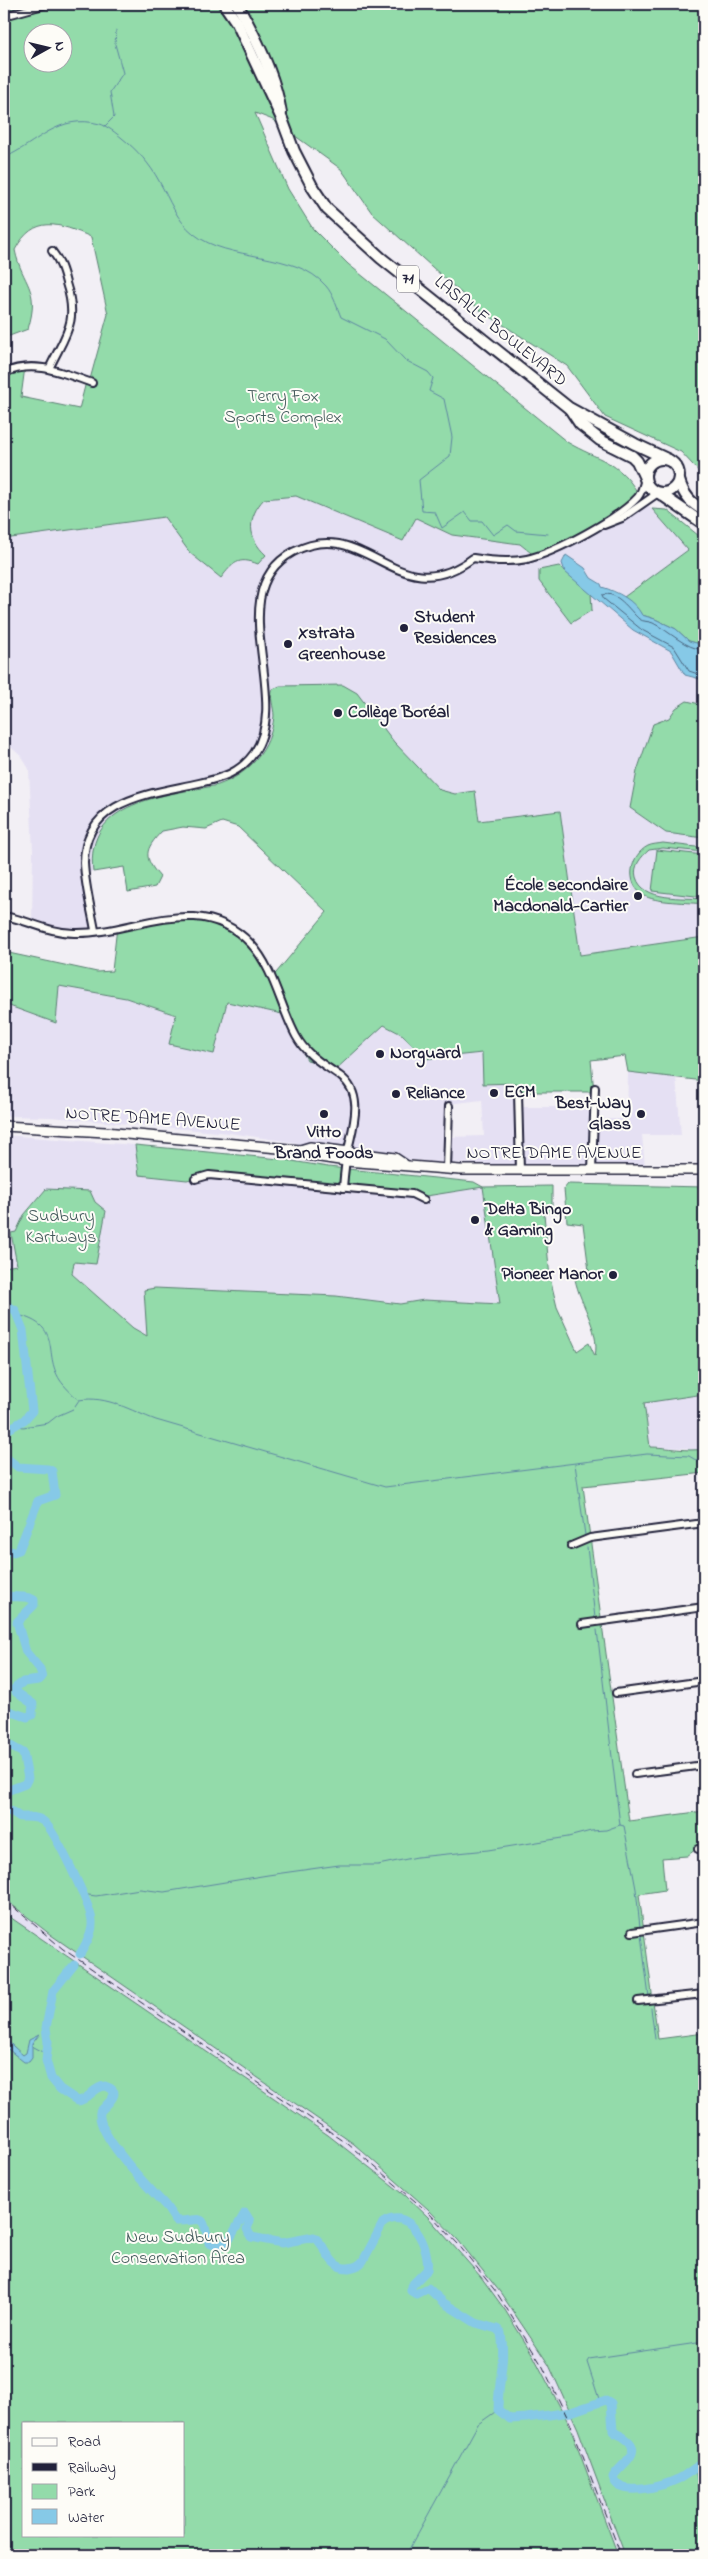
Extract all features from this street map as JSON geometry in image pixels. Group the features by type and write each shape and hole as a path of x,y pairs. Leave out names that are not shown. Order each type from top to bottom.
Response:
{"highway":[{"name":"LASALLE BOULEVARD","path":"224,4 236,23 282,119 294,151 327,209 381,258 570,408 635,444 669,460"},
{"name":"LASALLE BOULEVARD","path":"237,4 263,57 279,98 282,119"},
{"name":"LASALLE BOULEVARD","path":"570,408 580,424 593,434 632,456 637,461 645,479"},
{"path":"704,510 689,500 682,491 677,466 669,460 659,459 650,464 645,479 650,488 704,524"},
{"path":"659,493 670,492 679,480"}],"main road":[{"name":"NOTRE DAME AVENUE","path":"4,1126 95,1131 300,1150 310,1147 395,1158 404,1164"},
{"name":"NOTRE DAME AVENUE","path":"300,1150 307,1155 346,1161 392,1166 404,1164 447,1169 520,1171 704,1170"}],"street":[{"path":"4,16 47,4"},
{"path":"49,368 70,325 73,313 59,260 52,251"},
{"path":"4,373 22,367 49,368 92,383"},
{"path":"600,526 639,495 645,479"},
{"path":"95,930 85,877 85,853 94,828 104,815 128,800 227,776 248,761 259,746 268,712 260,647 260,601 271,574 286,557 310,546 344,545 367,553 397,570 415,575 431,576 456,570 473,558 501,562 537,556 600,526 622,518 659,493"},
{"path":"4,916 60,932 76,933 176,916 194,916 216,922 245,939 266,966 288,1019 306,1050 311,1056 342,1077 352,1089 355,1112 347,1151 343,1188"},
{"path":"592,1171 595,1088"},
{"path":"518,1092 520,1171"},
{"path":"447,1169 448,1106"},
{"path":"194,1179 209,1175 412,1194 424,1200"},
{"path":"571,1546 590,1538 704,1523"},
{"path":"582,1624 704,1607"},
{"path":"616,1693 704,1680"},
{"path":"635,1774 704,1764"},
{"path":"632,1932 704,1922"},
{"path":"638,2001 704,1994"}],"shaded area":[{"name":"Collège Boréal","path":"639,495 688,550 624,597 616,591 602,587 601,584 590,578 589,573 563,558 562,563 565,572 633,630 671,651 689,677 704,680 704,705 702,703 676,708 669,718 653,724 637,771 630,808 666,833 704,838 704,937 580,955 560,811 479,821 475,793 238,827 222,822 206,829 192,827 168,829 157,836 147,853 148,862 160,877 155,887 128,892 123,867 84,873 95,931 82,933 32,925 33,851 29,769 22,757 4,741 4,539 165,517 190,553 221,578 234,563 265,555 256,546 250,529 255,509 264,499 296,496 402,541 416,517 452,535 520,544 536,557"},
{"path":"59,986 126,998 176,1015 213,1054 227,1002 282,1014 307,1060 384,1025 403,1035 426,1058 483,1053 518,1083 518,1107 592,1107 593,1119 627,1119 628,1072 676,1077 681,1135 642,1135 645,1167 447,1163 300,1150 297,1143 229,1133 51,1117 4,1116 4,1004 56,1023","holes":["482,1100 484,1136 448,1137 448,1104"]},
{"path":"4,1135 135,1145 140,1175 187,1180 202,1176 420,1197 483,1187 500,1305 424,1300 400,1304 336,1296 155,1288 144,1290 148,1336 133,1328 72,1274 74,1262 96,1264 106,1211 95,1202 89,1191 46,1189 24,1214 16,1232 17,1265 4,1267"},
{"path":"704,1394 704,1449 693,1451 686,1448 650,1447 644,1402"},
{"path":"4,1894 11,1904 51,1935 354,2144 428,2209 458,2240 500,2292 549,2365 578,2429 625,2555 618,2555 568,2422 517,2328 481,2277 428,2217 406,2196 328,2135 4,1913"}],"green space":[{"name":"Terry Fox Sports Complex","path":"4,4 704,4 704,477 681,452 605,417 567,366 480,310 372,213 341,169 273,120 255,113 288,189 313,229 348,264 567,442 615,467 631,483 639,495 622,511 536,557 520,544 452,535 416,518 403,541 296,496 264,499 254,513 252,527 255,542 266,555 258,564 245,561 237,562 221,578 190,553 164,517 4,539 4,374 25,367 21,397 79,409 86,382 89,383 108,314 91,237 58,225 48,225 39,226 22,239 15,250 31,295 32,304 28,329 4,338"},
{"path":"652,509 667,510 704,540 704,645 689,641 676,629 642,615 624,597 688,550"},
{"path":"559,566 591,593 592,610 571,623 539,581 539,570"},
{"path":"343,685 357,693 394,742 440,790 455,794 475,791 479,821 560,811 580,955 704,937 704,1081 628,1072 625,1056 591,1060 594,1092 518,1092 517,1083 483,1084 482,1053 425,1059 403,1035 384,1025 333,1072 319,1063 307,1060 282,1014 227,1002 214,1054 169,1044 176,1015 126,998 59,986 56,1023 4,1004 4,952 97,972 112,971 117,927 194,917 227,927 250,944 271,979 327,912 238,827 222,822 206,829 183,827 162,831 152,843 148,854 148,859 160,877 155,887 128,892 124,867 93,872 94,848 101,829 115,815 133,805 153,798 218,785 249,767 263,750 272,728 274,716 273,689 280,686"},
{"path":"687,701 704,705 704,838 666,833 630,808 637,771 653,724 669,718 676,708"},
{"path":"663,843 704,848 704,852 663,848 649,850 637,865 635,873 640,885 647,891 665,897 704,899 704,904 655,900 648,898 637,890 632,877 632,869 637,856 648,846"},
{"path":"657,850 704,855 704,897 652,891"},
{"path":"135,1145 280,1159 328,1167 474,1182 483,1187 420,1197 209,1174 187,1180 139,1175"},
{"name":"Sudbury Kartways","path":"568,1184 704,1187 704,1394 644,1403 650,1447 704,1449 704,1473 583,1486 629,1821 704,1811 704,1848 696,1849 687,1856 662,1858 665,1890 639,1894 658,2039 704,2033 704,2555 625,2555 578,2429 549,2365 500,2292 458,2240 428,2209 354,2144 51,1935 11,1904 4,1894 4,1267 17,1265 11,1233 16,1232 24,1215 46,1189 90,1191 95,1202 106,1211 96,1264 74,1262 72,1274 133,1328 147,1336 144,1290 155,1288 336,1296 400,1304 424,1300 500,1304 483,1187 552,1186 552,1212 544,1214 550,1278 557,1307 577,1351 589,1343 595,1356 595,1336 579,1294 574,1273 589,1271 583,1224 567,1222 564,1189"},
{"name":"New Sudbury Conservation Area","path":"4,1913 328,2135 406,2196 428,2217 481,2277 505,2310 533,2355 568,2422 618,2555 4,2555"}],"water":[{"path":"566,555 585,568 591,578 601,584 602,587 620,594 630,601 642,615 676,629 689,641 704,645 704,680 685,675 671,651 633,630 565,572 562,563"},
{"path":"39,2035 32,2044 32,2058 29,2062 24,2062 4,2046 4,2038 23,2055 26,2053 29,2040"}],"waterway":[{"path":"105,126 114,117 110,92 123,73 115,44 116,30"},
{"path":"4,158 60,126 85,122 106,126 133,147 147,163 178,216 194,234 208,243 225,249 280,261 313,275 326,286 335,301 341,317 385,339 405,360 428,372 433,378 429,391 444,399 452,437 450,456 419,480 422,511 435,512 442,528 465,512 472,521 482,521 493,535 508,525 516,531 548,534"},
{"path":"4,1304 15,1310 23,1330 32,1411 24,1420 4,1432"},
{"path":"18,1315 32,1320 47,1333 55,1370 60,1380 79,1400"},
{"path":"16,1425 23,1427 48,1423 57,1416 73,1409 79,1400 99,1400 119,1405 156,1420 385,1487 647,1454 689,1456 704,1465"},
{"path":"4,1456 18,1467 48,1469 52,1471 55,1495 38,1501 19,1550 13,1552 4,1550"},
{"path":"575,1464 585,1535"},
{"path":"587,1547 595,1618"},
{"path":"4,1595 27,1597 34,1600 34,1605 17,1622 26,1652 40,1669 42,1677 39,1680 23,1682 15,1688 16,1692 33,1704 32,1715 27,1717 9,1711 4,1712"},
{"path":"597,1630 620,1825 624,1826 625,1831 636,1889 640,1927"},
{"path":"4,1739 7,1744 23,1753 28,1778 25,1784 4,1792"},
{"path":"4,1812 11,1811 20,1817 35,1818 43,1821 63,1852 85,1900 92,1921 90,1934 80,1954"},
{"path":"81,1894 96,1896 140,1889 164,1892 339,1865 378,1865 417,1857 488,1850 568,1837 591,1831 606,1830 620,1825"},
{"path":"641,1935 649,1997"},
{"path":"74,1965 53,1991 46,2028 48,2042 46,2060 51,2078 60,2089 78,2101 101,2087 105,2086 114,2091 114,2095 100,2112 101,2122 106,2134 125,2161 165,2205 176,2221 196,2219 202,2221 205,2225 209,2243 219,2247 229,2240 245,2213 250,2221 247,2229 251,2237 282,2243 314,2237 336,2265 349,2268 357,2266 363,2261 383,2223 393,2219 402,2220 410,2224 417,2232 426,2251 427,2270 411,2286 411,2291 416,2294 428,2288 444,2303 476,2323 497,2329 501,2333 503,2352 498,2410 510,2419 571,2412 606,2400 611,2403 613,2431 626,2439 633,2449 632,2454 613,2477 617,2484 623,2488 642,2489 663,2485 704,2463"},
{"path":"651,2008 655,2039"},
{"path":"32,2046 47,2054"},
{"path":"600,2402 587,2362 589,2359 704,2342"},
{"path":"406,2555 478,2424 498,2410"},
{"path":"695,2467 704,2525"}],"railway":[{"path":"4,1899 63,1949 348,2144 429,2213 458,2244 497,2293 543,2367 570,2423 621,2555"}],"place":[{"name":"Student Residences","path":"404,628"},
{"name":"Xstrata Greenhouse","path":"288,644"},
{"name":"Collège Boréal","path":"338,713"},
{"name":"École secondaire Macdonald-Cartier","path":"638,896"},
{"name":"Norguard","path":"380,1054"},
{"name":"ECM","path":"494,1093"},
{"name":"Reliance","path":"396,1094"},
{"name":"Vitto Brand Foods","path":"324,1114"},
{"name":"Best-Way Glass","path":"641,1114"},
{"name":"Delta Bingo & Gaming","path":"475,1220"},
{"name":"Pioneer Manor","path":"613,1275"}]}
